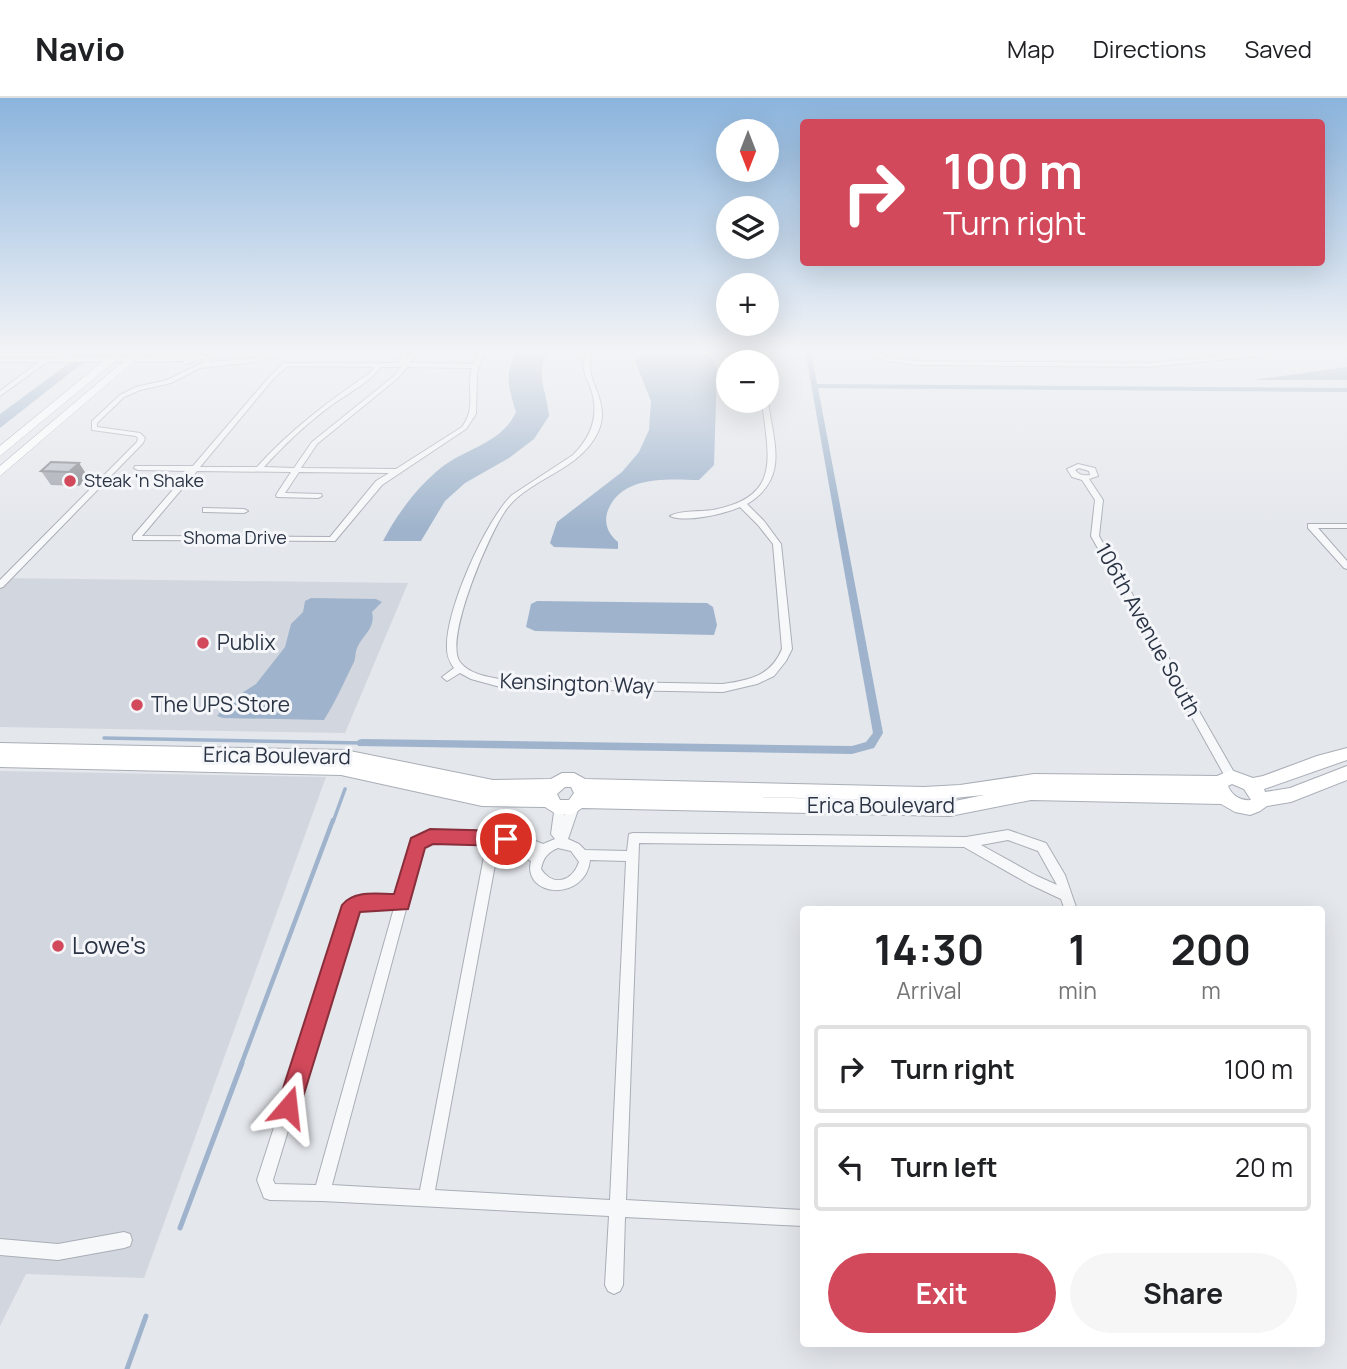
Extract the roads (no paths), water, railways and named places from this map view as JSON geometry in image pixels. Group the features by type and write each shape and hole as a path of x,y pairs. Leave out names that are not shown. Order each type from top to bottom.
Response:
{"main road":[{"path":"0,452 52,409"},
{"path":"0,472 70,409"}],"street":[{"path":"0,585 140,443 142,438 138,434 101,432 94,429 94,422 108,409"},
{"name":"Shoma Drive","path":"244,409 135,538 332,539 379,484 464,428 476,409"},
{"path":"259,469 280,443 321,409"},
{"path":"318,496 280,495 314,443 356,409"},
{"path":"447,677 459,669 451,655 451,640 467,586 497,518 516,496 574,458 595,430 599,409"},
{"path":"674,516 708,513 741,503 758,492 771,472 766,413"},
{"path":"138,468 396,471"},
{"name":"106th Avenue South","path":"1086,478 1099,500 1096,536 1225,786"},
{"path":"741,503 777,544 787,649 780,665 770,675 782,682"},
{"name":"Shoma Drive","path":"206,510 244,511"},
{"path":"1347,527 1311,526 1347,566"},
{"name":"Kensington Way","path":"459,669 479,679 504,684 723,688 751,683 770,675"},
{"name":"Erica Boulevard","path":"0,749 345,756 471,784 566,798"},
{"path":"1225,786 1266,783 1305,766 1347,754"},
{"name":"Erica Boulevard","path":"0,761 341,768 482,799 566,798 950,809 1031,793 1225,786"},
{"path":"1260,800 1292,795 1347,772"},
{"path":"1251,785 1260,800"},
{"path":"1225,786 1243,807 1256,807 1260,800"},
{"path":"566,798 557,834 562,841 573,845 583,855 632,856"},
{"path":"614,1285 633,838 966,842 1008,835 1042,847 1061,880 1070,906"},
{"path":"322,1193 418,843 430,836 516,838 540,854"},
{"path":"426,1198 500,838"},
{"path":"562,841 540,854 535,870 543,882 566,885 580,876 583,855"},
{"path":"966,842 1033,880 1066,895"},
{"path":"401,902 355,904 349,911 265,1180 270,1192 800,1218"},
{"path":"0,1247 58,1252 124,1240"}],"water":[{"path":"6,409 24,409 0,428 0,414"},
{"path":"515,409 548,409 549,416 534,439 509,458 465,483 445,501 421,541 383,541 409,501 433,475 452,460 493,438 510,422"},
{"path":"650,409 716,409 714,465 699,480 646,482 622,492 613,501 606,522 618,542 618,549 554,547 550,543 557,522 622,472 639,452 649,430"},
{"path":"311,598 376,599 382,602 372,612 371,626 356,650 354,662 324,720 217,716 228,702 256,684 285,647 291,624 303,612 305,601"},
{"path":"537,601 707,603 713,607 717,625 714,635 535,631 526,627 531,604"}],"waterway":[{"path":"362,743 852,750 870,745 878,733 819,409"},
{"path":"104,738 362,743"},
{"path":"333,822 345,789"},
{"path":"241,1065 333,820"},
{"path":"180,1228 242,1063"},
{"path":"127,1369 146,1316"}],"place":[{"name":"Steak 'n Shake","path":"70,481"},
{"name":"Publix","path":"203,643"},
{"name":"The UPS Store","path":"137,705"},
{"name":"Lowe's","path":"58,946"}]}
